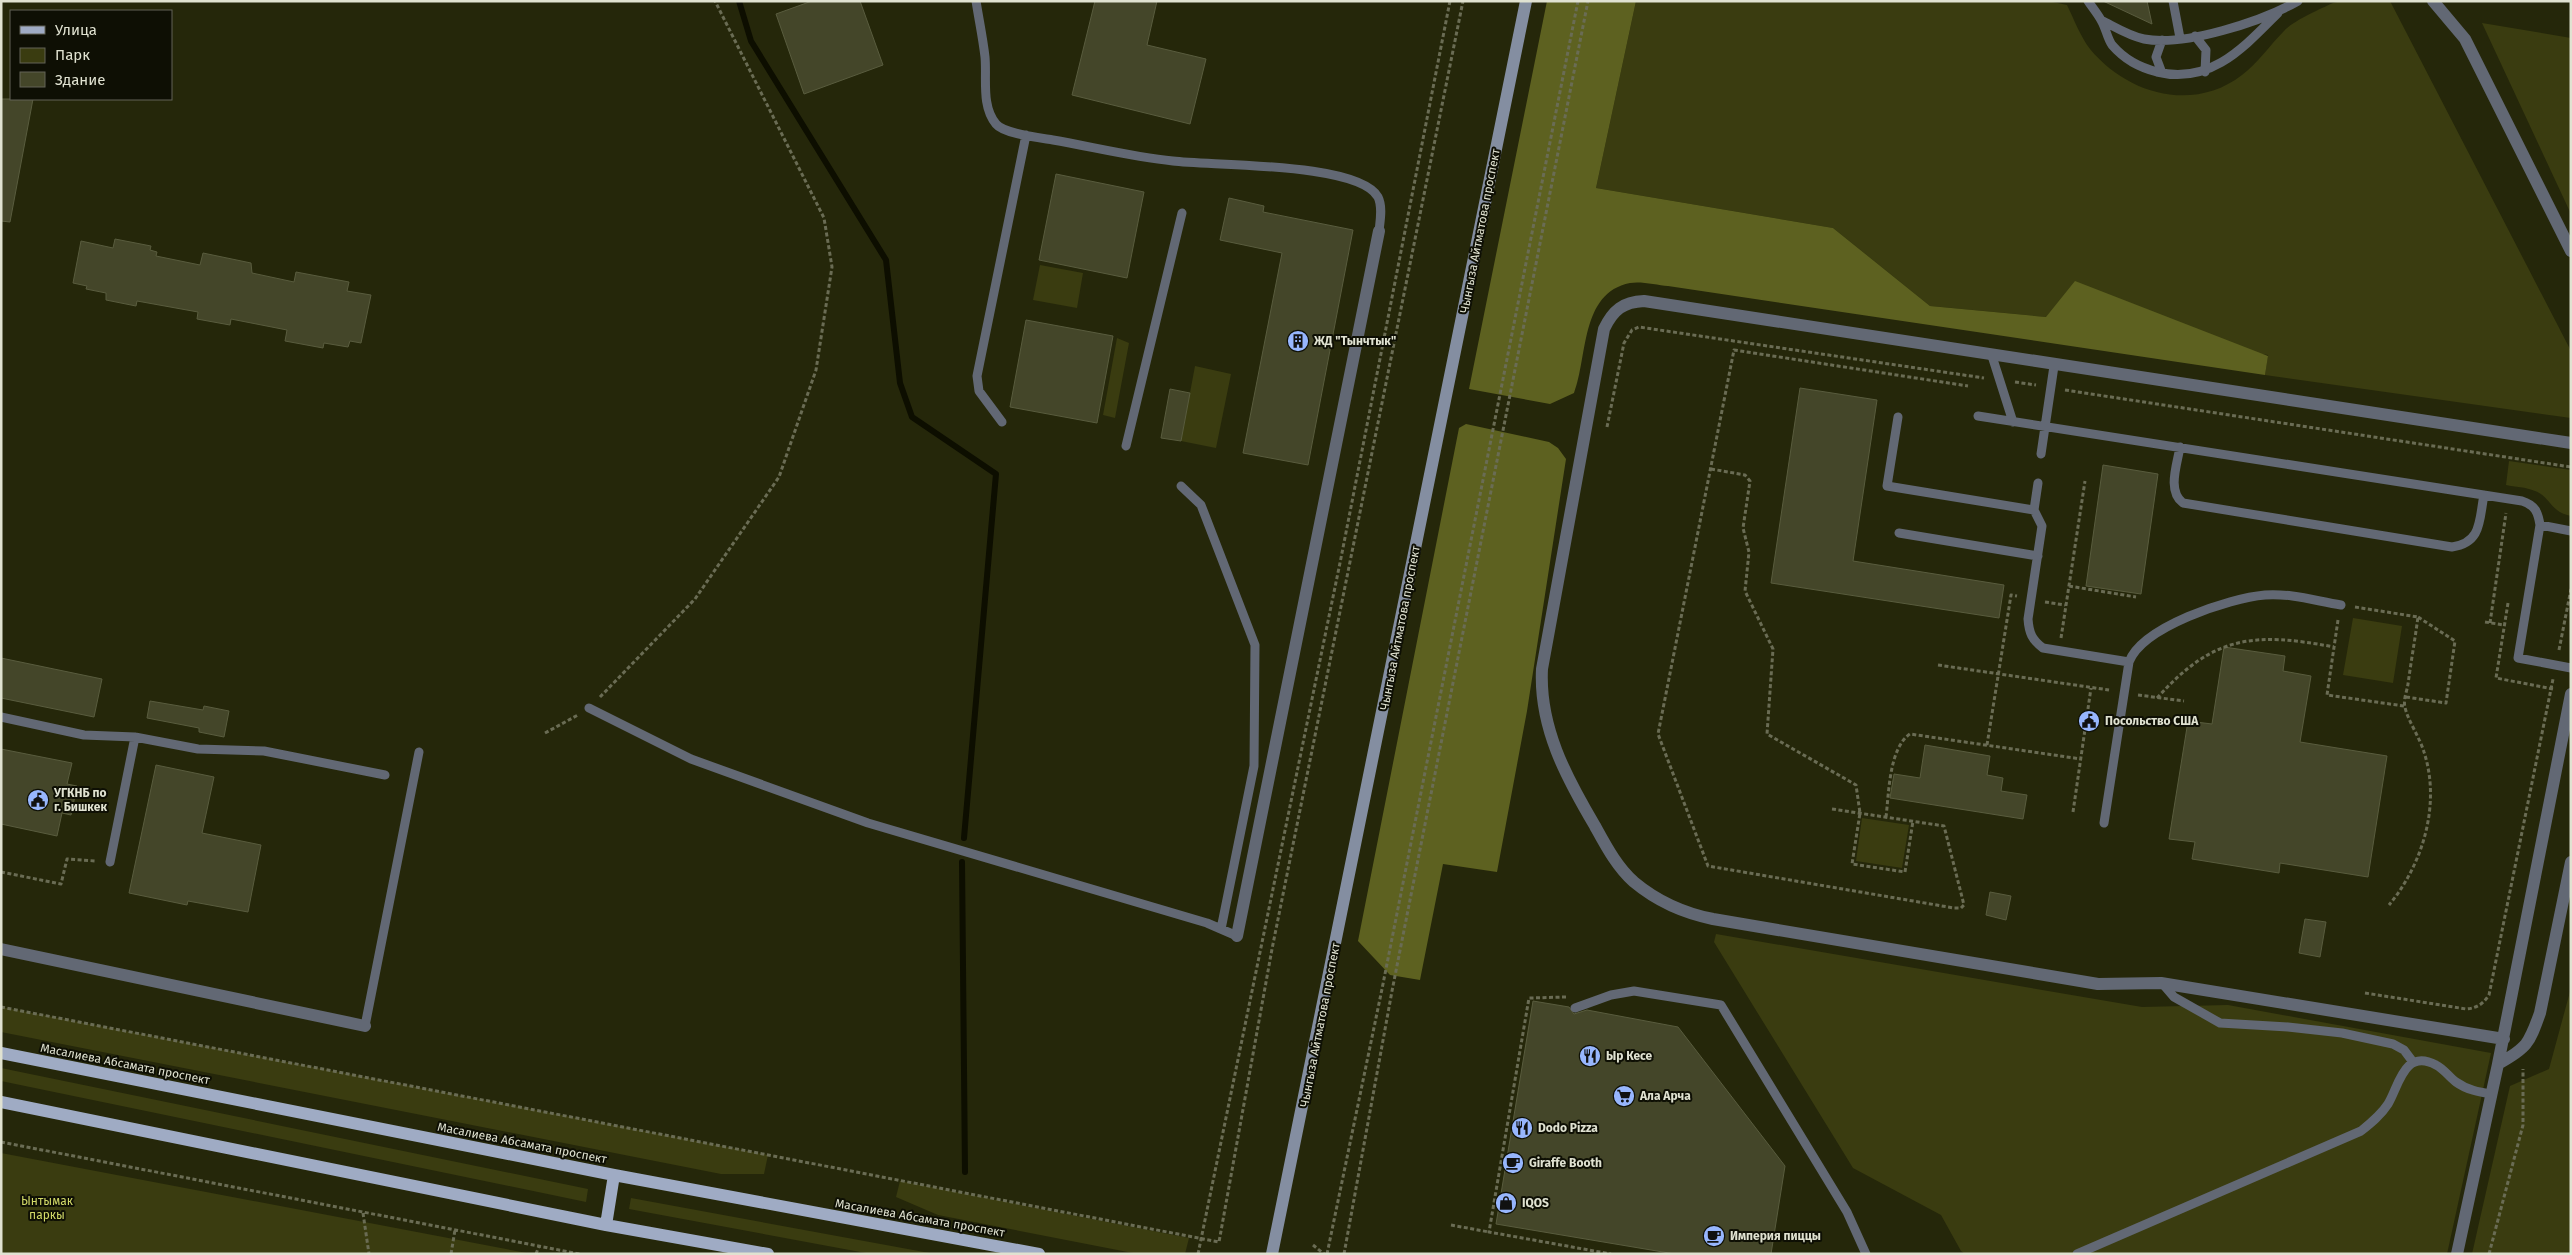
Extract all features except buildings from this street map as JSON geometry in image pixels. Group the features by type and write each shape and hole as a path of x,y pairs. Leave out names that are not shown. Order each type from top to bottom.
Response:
{"main road":[{"name":"Чынгыза Айтматова проспект","path":"1272,1254 1526,1"},
{"name":"Масалиева Абсамата проспект","path":"1,1053 614,1175 1039,1254"},
{"path":"1,1102 606,1225 768,1254"},
{"path":"606,1225 614,1175"}],"street":[{"path":"2433,1 2465,40 2571,251"},
{"path":"1237,936 1379,231"},
{"path":"2504,1039 2161,983 2098,984 1713,919 1670,907 1633,881 1617,864 1566,777 1550,730 1541,688 1542,669 1604,329 1610,316 1621,306 1630,302 1644,301 2054,366 2571,443"},
{"path":"2458,1254 2504,1039 2571,694"},
{"path":"2498,1064 2522,1050 2532,1037 2540,1013 2571,862"},
{"path":"1,949 365,1026"}],"lane":[{"path":"976,1 986,59 985,81 989,109 996,124 1001,128 1026,135 1173,162 1266,166 1319,173 1360,184 1379,198 1381,215 1379,231"},
{"path":"2088,1 2102,20 2111,43 2129,61 2144,69 2186,75 2205,72 2240,50 2278,13 2298,1"},
{"path":"2173,1 2180,38"},
{"path":"2102,20 2143,39 2162,40 2195,36 2221,30 2278,13"},
{"path":"2195,36 2206,50 2205,72"},
{"path":"2162,40 2156,57 2162,73"},
{"path":"1002,422 979,390 978,376 1026,135"},
{"path":"1126,446 1182,213"},
{"path":"1992,356 2012,422"},
{"path":"2041,454 2054,366"},
{"path":"1978,416 2484,494 2530,503 2536,509 2540,525 2518,658 2571,668"},
{"path":"1898,417 1887,486 2034,510"},
{"path":"2180,448 2174,488 2176,497 2183,503 2452,547 2464,546 2472,540 2477,532 2484,494"},
{"path":"2038,483 2034,510 2042,526 2028,619 2029,632 2034,641 2043,648 2129,662"},
{"path":"1181,486 1201,505 1255,645 1254,766 1220,929"},
{"path":"2540,525 2571,531"},
{"path":"1899,533 2038,556"},
{"path":"2104,823 2129,662 2140,644 2193,614 2233,601 2267,595 2341,605"},
{"path":"589,708 691,759 868,823 1220,929 1237,936"},
{"path":"1,717 84,735 135,737 198,749 264,751 385,775"},
{"path":"110,862 135,737"},
{"path":"365,1026 419,752"},
{"path":"2161,983 2174,997 2220,1024 2288,1027 2342,1033 2393,1044 2404,1050 2413,1062"},
{"path":"1575,1008 1611,995 1634,990 1721,1005 1847,1212 1866,1254"},
{"path":"2077,1254 2361,1131 2378,1118 2389,1104 2400,1076 2413,1062 2423,1061 2434,1064 2456,1082 2471,1090 2492,1094"}],"path":[{"path":"545,733 589,708 695,600 779,477 816,370 832,267 824,218 715,1"},
{"path":"1198,1254 1335,587 1450,1"},
{"path":"1,1007 1219,1242 1272,949 1463,1"},
{"path":"1313,1245 1325,1254 1384,980 1578,1"},
{"path":"1344,1254 1394,981 1588,1"},
{"path":"1832,809 1944,826 1964,905 1961,908 1708,866 1658,734 1734,350 1968,386"},
{"path":"1710,469 1745,475 1750,481 1743,528 1749,552 1745,591 1773,650 1767,734 1856,785 1860,813 1852,864 1905,872 1913,821"},
{"path":"2058,651 2085,481"},
{"path":"2490,623 2507,510"},
{"path":"2069,586 2136,597"},
{"path":"2365,993 2466,1010 2476,1008 2489,995 2571,589"},
{"path":"1987,745 2012,595"},
{"path":"2404,706 2327,695 2341,605 2418,617 2455,641 2446,703 2406,697"},
{"path":"2389,905 2402,890 2421,851 2427,827 2429,777 2425,754 2404,706 2418,617"},
{"path":"2485,622 2504,625"},
{"path":"2157,698 2193,663 2217,649 2237,642 2264,638 2294,640 2334,647"},
{"path":"1938,665 2184,702"},
{"path":"2073,812 2091,688"},
{"path":"1886,817 1895,753 1904,738 1910,734 2081,759"},
{"path":"1,872 61,884 67,859 110,862"},
{"path":"1489,1232 1529,998 1575,997"},
{"path":"2489,1254 2523,1125 2522,1050"},
{"path":"1,1142 580,1254"},
{"path":"363,1213 369,1254"},
{"path":"1451,1225 1611,1254"},
{"path":"451,1254 455,1230"},
{"path":"536,1254 539,1246"}],"green space":[{"path":"1547,1 1636,1 1596,188 1833,228 1930,306 2046,317 2075,281 2268,356 2265,375 1668,286 1630,283 1614,289 1602,299 1594,313 1574,393 1550,404 1469,389"},
{"path":"1636,1 2048,1 2067,5 2086,44 2105,65 2122,77 2141,87 2162,93 2182,95 2203,93 2223,87 2242,75 2253,65 2288,27 2333,3 2390,1 2571,351 2571,418 2265,375 2268,355 2046,317 1930,306 1833,228 1596,188"},
{"path":"2482,23 2571,38 2571,214"},
{"path":"1040,265 1083,273 1077,308 1033,300"},
{"path":"1117,338 1129,343 1115,418 1103,415"},
{"path":"1195,366 1231,374 1216,448 1181,441"},
{"path":"1466,424 1549,442 1558,448 1566,459 1527,711 1497,872 1443,864 1420,980 1390,975 1358,941 1459,428"},
{"path":"2509,461 2571,470 2571,516 2559,511 2535,491 2506,485"},
{"path":"2353,618 2402,626 2393,683 2343,675"},
{"path":"1862,818 1909,825 1902,868 1856,861"},
{"path":"1716,934 2142,1007 2228,1005 2491,1053 2447,1254 1965,1254 1961,1251 1941,1215 1853,1168 1714,942"},
{"path":"2571,988 2571,1254 2472,1254 2510,1086 2549,1069"},
{"path":"1,1007 768,1155 764,1174 721,1174 1,1032"},
{"path":"1,1068 588,1189 586,1202 1,1081"},
{"name":"Ынтымак паркы","path":"1,1153 532,1254 1,1254"},
{"path":"900,1181 1189,1238 1185,1254 1138,1254 938,1215 896,1197"},
{"path":"631,1198 935,1254 871,1254 629,1209"}],"waterway":[{"path":"739,1 751,41 886,260 900,383 912,417 996,474 964,838"},
{"path":"962,862 965,1172"}],"place":[{"name":"ЖД \"Тынчтык\"","path":"1298,341"},
{"name":"Посольство США","path":"2089,721"},
{"name":"УГКНБ по г. Бишкек","path":"38,800"},
{"name":"Ыр Кесе","path":"1590,1056"},
{"name":"Ала Арча","path":"1624,1096"},
{"name":"Dodo Pizza","path":"1522,1128"},
{"name":"Giraffe Booth","path":"1513,1163"},
{"name":"IQOS","path":"1506,1203"},
{"name":"Империя пиццы","path":"1714,1236"}]}
